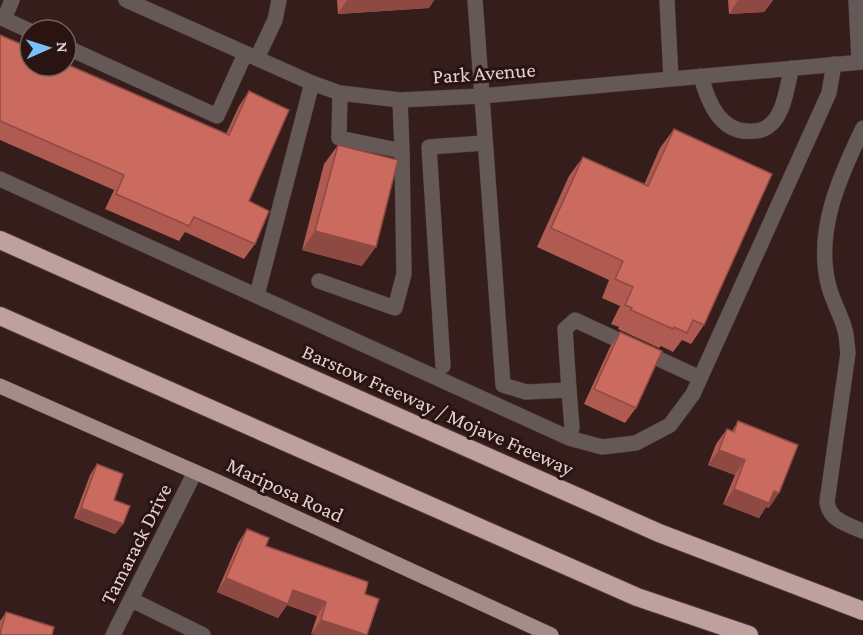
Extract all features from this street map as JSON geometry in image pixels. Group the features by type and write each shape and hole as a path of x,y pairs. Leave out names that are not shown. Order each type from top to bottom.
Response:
{"highway":[{"name":"Barstow Freeway / Mojave Freeway","path":"0,240 659,533 863,611"},
{"path":"0,316 637,597 715,635"},
{"path":"637,597 749,635"}],"main road":[{"name":"Mariposa Road","path":"0,386 195,472 551,635"}],"street":[{"path":"12,0 4,19 18,25"},
{"name":"Park Avenue","path":"126,0 145,4 312,83 340,93 400,100 481,96 861,62"},
{"path":"78,52 217,116 251,56 275,20 279,0"},
{"path":"475,0 503,385 526,392 569,390"},
{"path":"667,0 671,79"},
{"path":"856,0 861,62"},
{"path":"0,179 569,438 602,447 636,443 670,425 693,394 829,93 834,64"},
{"path":"701,76 706,96 724,124 748,132 767,128 775,120 781,109 792,68"},
{"path":"257,295 312,83"},
{"path":"340,93 339,138 402,151"},
{"path":"319,281 395,308 404,274 400,100"},
{"path":"863,128 843,170 834,196 825,260 828,286 845,331 848,353 827,502 828,509 842,523 863,531"},
{"path":"443,366 429,147 484,143"},
{"path":"569,438 572,427 565,329 575,320 700,378"},
{"name":"Tamarack Drive","path":"112,635 132,600 195,472"},
{"path":"132,600 203,635"}],"building":[{"path":"0,35 18,43 18,78 78,78 78,69 229,135 249,91 289,110 249,201 269,211 255,244 194,217 189,226 116,194 124,175 0,121"},
{"path":"674,129 772,174 704,325 693,320 687,333 674,327 673,329 625,305 633,287 615,279 623,261 551,228 583,157 648,186"},
{"path":"338,145 398,160 376,247 315,231"},
{"path":"620,332 662,351 636,408 594,389"},
{"path":"738,421 798,445 779,493 774,491 769,503 734,489 745,460 719,450 727,429 734,432"},
{"path":"97,464 123,474 114,500 130,506 123,524 81,508"},
{"path":"247,529 269,538 266,546 368,582 365,594 379,599 367,635 321,620 326,602 293,590 288,604 226,578"},
{"path":"6,612 54,627 52,635 0,634"}]}
